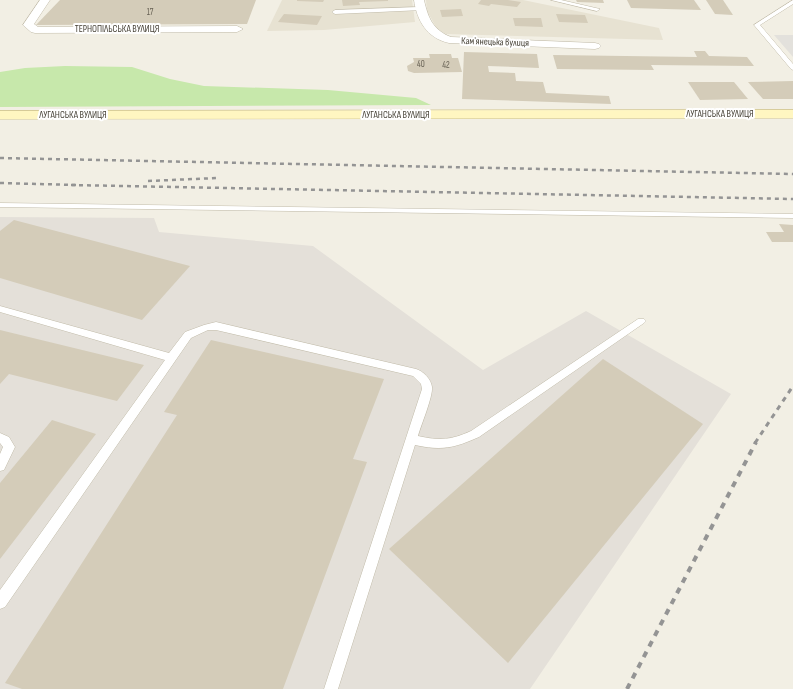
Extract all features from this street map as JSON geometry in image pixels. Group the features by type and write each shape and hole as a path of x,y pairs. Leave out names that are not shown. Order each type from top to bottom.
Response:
{"main road":[{"name":"ЛУГАНСЬКА ВУЛИЦЯ","path":"0,115 793,114"}],"street":[{"name":"ТЕРНОПІЛЬСЬКА ВУЛИЦЯ","path":"45,0 28,25 35,30 237,29"},
{"name":"Камʼянецька вулиця","path":"420,5 429,29 437,36 449,40 595,46"}],"lane":[{"path":"554,0 597,9"},
{"path":"793,1 757,25 790,61 793,68"},
{"path":"335,12 420,5"},
{"path":"0,205 793,216"},
{"path":"0,309 172,358"},
{"path":"411,439 446,446 476,434 641,321"},
{"path":"0,602 188,335 207,327 216,326 416,373 426,382 427,389 331,689"},
{"path":"0,438 4,440 9,447 0,466"}],"shaded area":[{"path":"282,0 412,0 415,22 324,30 267,31"},
{"path":"426,0 523,0 659,28 663,40 446,34 437,29 427,11"},
{"path":"774,35 793,35 793,57"},
{"path":"0,217 154,218 159,232 313,246 483,370 586,311 731,394 530,689 0,689"}],"green space":[{"path":"65,66 132,67 170,79 204,86 328,90 416,98 431,105 0,107 0,72 25,68"}],"building":[{"path":"60,0 256,0 247,24 36,25"},
{"path":"297,0 324,0 323,2"},
{"path":"342,0 388,1 359,2 360,5 343,6"},
{"path":"481,0 508,0 521,2 517,7 491,4 489,6 478,4"},
{"path":"576,0 603,0 604,3 577,2"},
{"path":"627,0 694,0 701,10 631,8"},
{"path":"706,0 723,0 733,15 715,14"},
{"path":"461,9 463,16 442,17 440,10"},
{"path":"284,14 322,16 317,25 278,22"},
{"path":"556,14 585,15 588,23 559,22"},
{"path":"513,18 541,18 543,27 515,26"},
{"path":"694,51 705,51 709,56 747,57 754,66 651,65 654,70 557,69 553,55 697,57"},
{"path":"464,52 537,54 539,68 488,66 489,72 515,73 516,81 543,82 546,93 609,96 611,104 462,99"},
{"path":"429,54 451,54 452,58 458,58 462,72 414,73 408,71 407,66 414,62 413,58 430,58"},
{"path":"793,81 793,99 763,99 748,82"},
{"path":"688,82 734,82 748,99 700,100"},
{"path":"14,220 190,266 142,320 0,278 0,231"},
{"path":"779,224 793,225 793,242 772,242 766,232 784,232"},
{"path":"0,330 144,365 117,401 9,374 0,384"},
{"path":"211,340 384,379 353,459 367,462 283,689 22,689 5,683 177,415 164,412"},
{"path":"603,359 703,424 508,663 389,549"},
{"path":"52,420 96,434 0,559 0,483"}],"railway":[{"path":"0,158 793,174"},
{"path":"148,181 217,178"},
{"path":"0,183 76,185"},
{"path":"71,185 793,199"},
{"path":"755,443 793,386"},
{"path":"627,689 756,442"}]}
